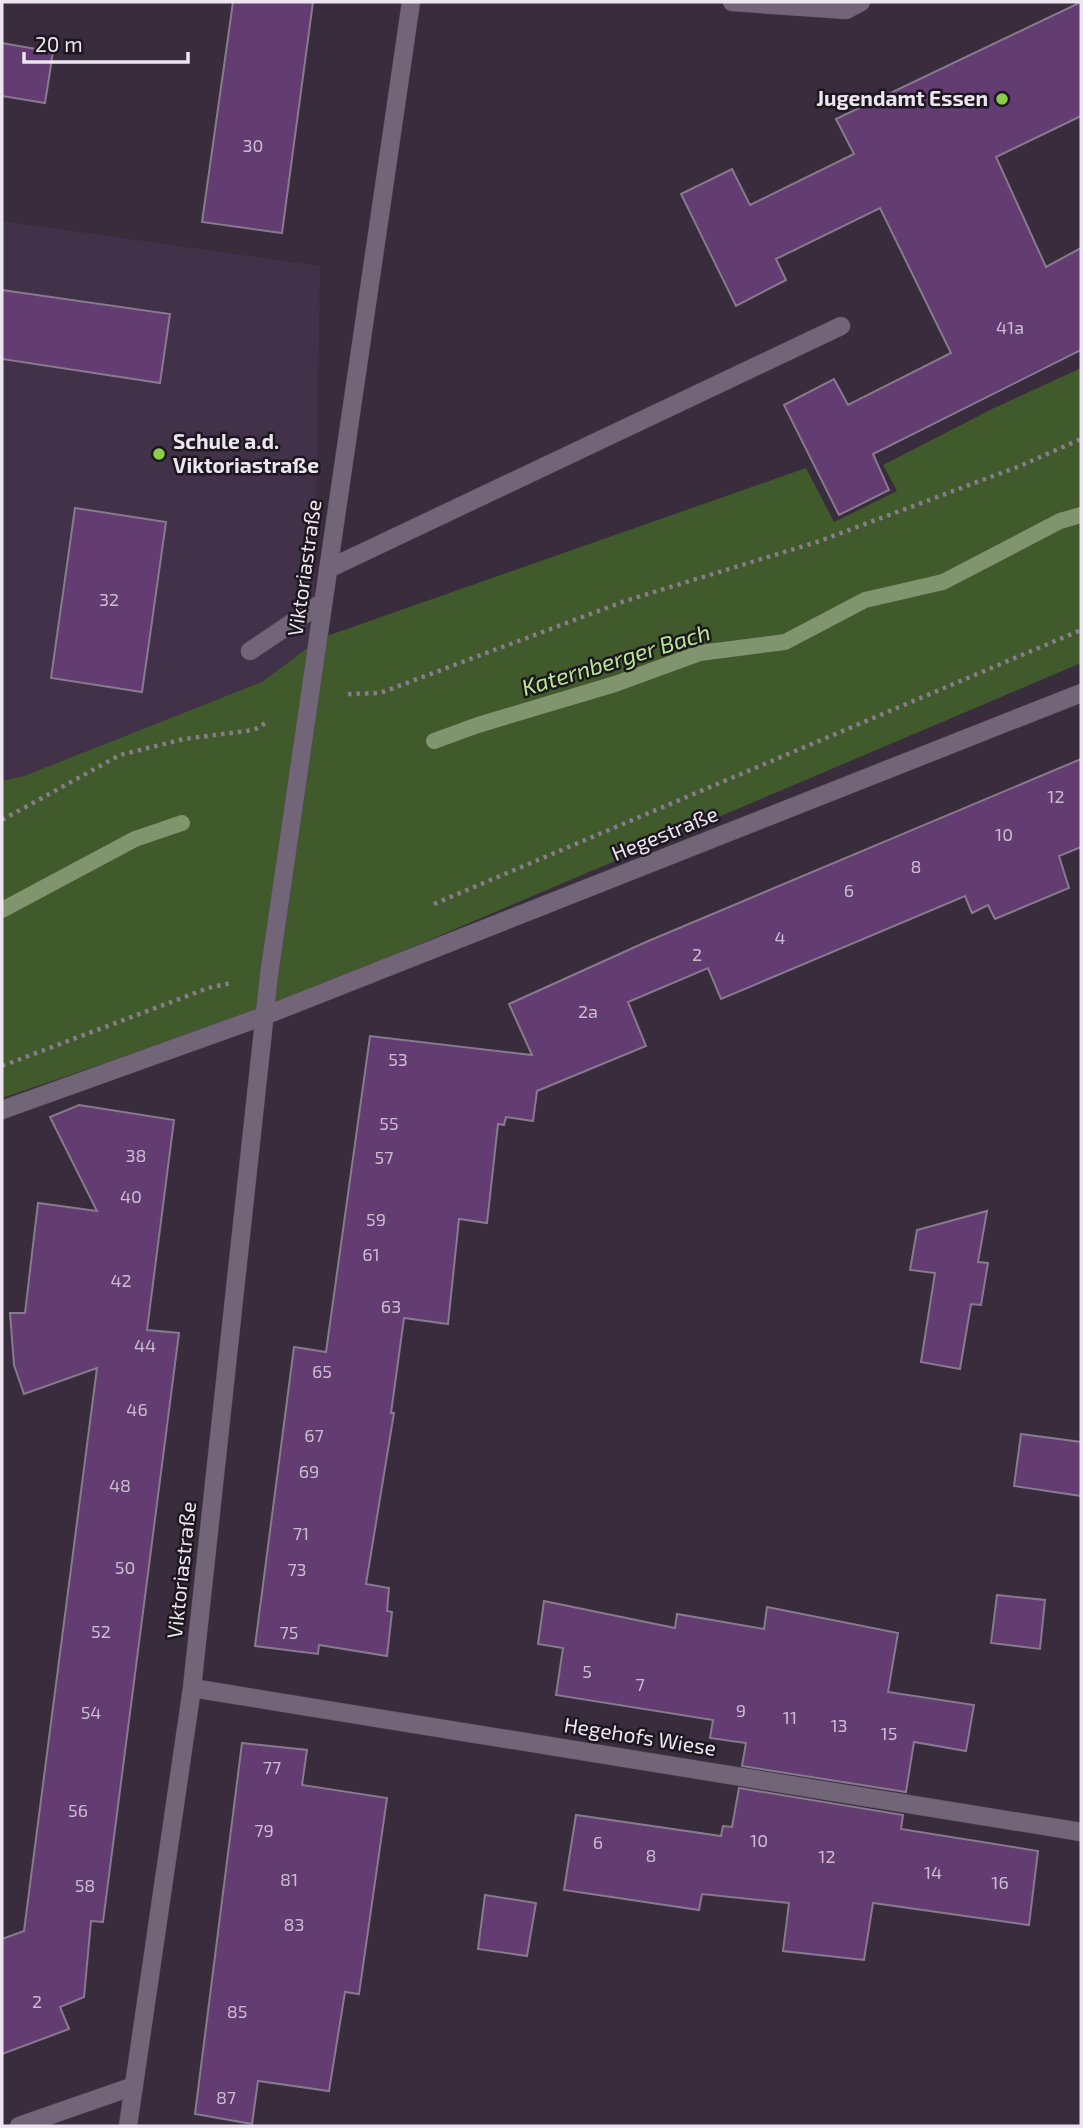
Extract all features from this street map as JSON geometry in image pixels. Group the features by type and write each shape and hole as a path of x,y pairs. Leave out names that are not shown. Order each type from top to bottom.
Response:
{"street":[{"name":"Viktoriastraße","path":"128,2126 192,1688 269,975 411,2"},
{"path":"732,2 846,10 861,2"},
{"path":"328,569 841,326"},
{"path":"250,651 323,602"},
{"name":"Hegestraße","path":"264,1016 1081,693"},
{"path":"2,1110 264,1016"},
{"name":"Hegehofs Wiese","path":"192,1688 1081,1832"},
{"path":"19,2126 134,2086"}],"path":[{"path":"380,693 625,601 817,542 1020,466 1081,439"},
{"path":"433,905 1081,630"},
{"path":"2,820 120,755 184,739 254,730"},
{"path":"2,1066 208,988 269,975"}],"shaded area":[{"name":"Schule a.d. Viktoriastraße","path":"2,221 320,266 314,643 262,682 24,776 2,781"}],"green space":[{"path":"1081,368 1081,663 267,1009 324,637 806,468 834,522 897,491 883,465 992,409"},
{"path":"314,643 258,1011 2,1098 2,781 24,776 262,682"}],"building":[{"path":"233,2 313,2 282,233 202,222"},
{"path":"1081,2 1081,116 996,157 1046,267 1081,248 1081,350 873,454 889,490 839,515 784,405 834,379 848,405 951,353 880,208 776,259 786,280 736,306 681,194 732,169 750,205 854,154 836,119"},
{"path":"2,43 53,52 45,103 2,96"},
{"path":"2,290 170,314 160,383 2,359"},
{"path":"75,508 166,522 142,692 51,678"},
{"path":"1081,759 1081,847 1059,856 1069,888 995,919 988,905 972,913 965,896 721,999 708,968 628,1002 646,1046 537,1091 533,1121 506,1117 504,1125 498,1124 487,1223 459,1219 448,1324 404,1318 391,1413 394,1413 366,1584 389,1588 387,1611 392,1612 387,1656 319,1645 318,1654 255,1646 294,1347 326,1352 370,1036 532,1055 509,1004 646,942"},
{"path":"79,1105 174,1120 147,1330 179,1333 103,1922 91,1921 84,1997 60,2007 69,2029 2,2054 2,1939 24,1931 97,1368 24,1394 14,1365 10,1313 25,1313 38,1203 97,1211 50,1117"},
{"path":"987,1211 978,1262 988,1263 981,1305 971,1304 960,1369 921,1362 935,1273 910,1270 917,1230"},
{"path":"1021,1434 1081,1442 1081,1496 1014,1486"},
{"path":"997,1595 1045,1600 1040,1649 991,1643"},
{"path":"544,1601 675,1628 677,1614 764,1629 767,1607 898,1633 888,1692 974,1705 966,1751 914,1742 906,1792 742,1766 746,1743 710,1738 713,1720 556,1695 563,1648 538,1644"},
{"path":"242,1743 307,1750 302,1785 387,1798 359,1994 345,1992 329,2091 258,2081 252,2124 195,2114"},
{"path":"739,1788 903,1815 901,1829 1038,1851 1029,1925 873,1903 864,1960 783,1951 789,1903 702,1894 699,1910 564,1890 576,1815 721,1836 723,1826 732,1827"},
{"path":"485,1895 536,1903 527,1956 478,1949"}],"waterway":[{"name":"Katernberger Bach","path":"434,741 615,684 700,653 785,642 865,600 943,582 1060,521 1081,515"},
{"name":"Katernberger Bach","path":"2,910 135,839 182,823"}],"place":[{"name":"Jugendamt Essen","path":"1002,99"},
{"name":"Schule a.d. Viktoriastraße","path":"159,454"}]}
